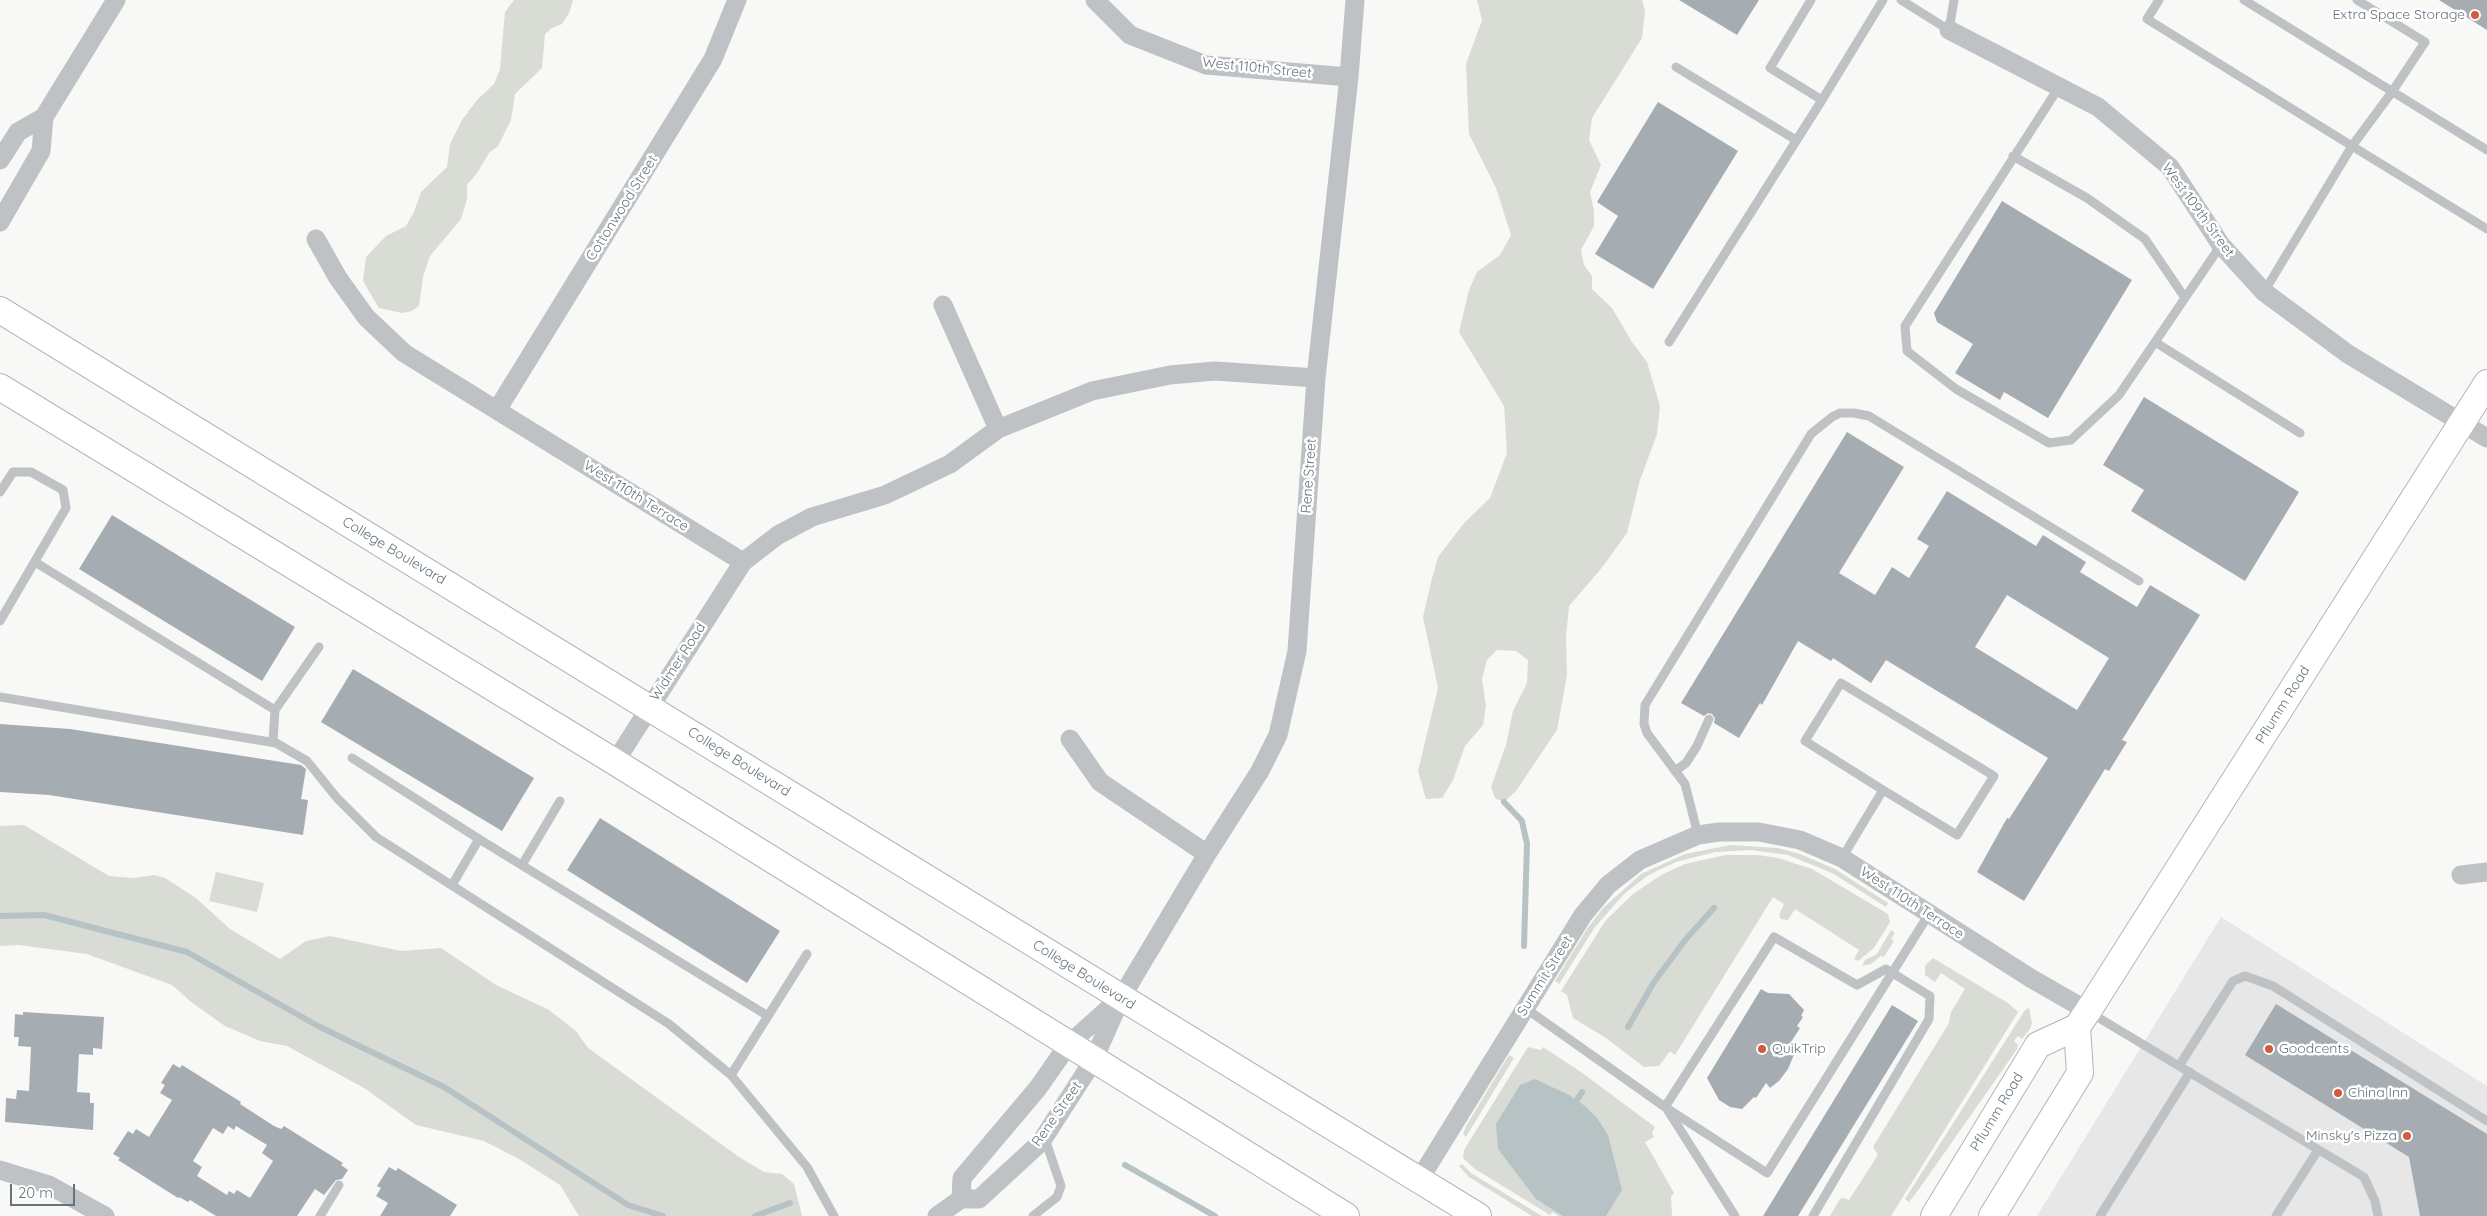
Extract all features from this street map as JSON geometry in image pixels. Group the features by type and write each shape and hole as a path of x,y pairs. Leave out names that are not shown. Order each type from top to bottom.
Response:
{"main road":[{"name":"College Boulevard","path":"0,310 649,706 1478,1216"},
{"name":"Pflumm Road","path":"1934,1216 2038,1045 2083,1019 2487,383"},
{"path":"0,387 616,762 1093,1061 1346,1216"},
{"path":"1992,1216 2080,1073 2083,1019"}],"street":[{"path":"0,222 42,151 44,117 116,0"},
{"name":"Cottonwood Street","path":"497,410 713,59 737,0"},
{"name":"West 110th Street","path":"1094,0 1130,36 1206,65 1349,77"},
{"path":"1349,77 1355,0"},
{"name":"West 109th Street","path":"1949,30 2098,107 2170,167 2221,244 2264,292 2348,354 2487,438"},
{"name":"Rene Street","path":"949,1210 979,1199 1041,1142 1093,1061 1121,998 1207,854 1260,771 1278,735 1297,651 1316,378 1349,77"},
{"path":"0,160 18,132 44,117"},
{"name":"West 110th Terrace","path":"316,239 338,278 366,317 404,353 742,562"},
{"path":"943,305 998,429"},
{"path":"742,562 778,535 812,517 886,495 950,464 998,429 1092,391 1170,375 1215,371 1316,378"},
{"name":"Widmer Road","path":"616,762 649,706 742,562"},
{"path":"1070,739 1100,782 1207,854"},
{"name":"West 110th Terrace","path":"1722,832 1759,832 1800,840 1842,858 2032,979 2083,1019"},
{"name":"Summit Street","path":"1419,1180 1583,915 1608,884 1640,860 1698,835 1722,832"},
{"path":"2461,875 2487,872"},
{"name":"Rene Street","path":"949,1210 962,1178 1038,1088 1068,1045 1121,998"},
{"path":"0,1170 49,1185 105,1216"}],"lane":[{"path":"1811,0 1770,68 1822,100"},
{"path":"1669,342 1883,0"},
{"path":"1901,0 1949,30 1954,0"},
{"path":"2159,0 2147,19 2487,229"},
{"path":"2244,0 2487,150"},
{"path":"2264,292 2352,146 2392,92 2425,42 2357,0"},
{"path":"1676,67 1796,140"},
{"path":"2059,87 1905,326 1907,351 1956,389 2048,442 2071,440 2119,394 2221,244"},
{"path":"2013,156 2087,198 2145,238 2185,298"},
{"path":"2155,342 2300,433"},
{"path":"1698,835 1685,784 1647,733 1644,724 1645,705 1811,434 1820,425 1840,413 1869,416 2139,581"},
{"path":"0,492 13,472 31,472 63,490 66,508 0,621"},
{"path":"35,562 275,710"},
{"path":"273,742 275,710 319,647"},
{"path":"1841,684 1994,776 1957,835 1883,790 1805,742 1841,684"},
{"path":"0,697 273,742 307,761 337,798 376,837 669,1024 731,1076 807,1167 834,1216"},
{"path":"1675,771 1686,763 1697,746 1709,719"},
{"path":"352,758 479,839 768,1016"},
{"path":"1842,858 1883,790"},
{"path":"522,865 560,801"},
{"path":"452,886 479,839"},
{"path":"1525,1008 1665,1107 1768,1173 1929,914"},
{"path":"1665,1107 1774,937 1857,985 1886,969 1930,996 1929,1020 1813,1216"},
{"path":"731,1076 807,954"},
{"path":"2179,1066 2233,981 2245,976 2272,986 2487,1121"},
{"path":"2083,1019 2190,1072 2364,1177 2378,1216"},
{"path":"2100,1216 2190,1072"},
{"path":"1665,1107 1736,1216"},
{"path":"1033,1216 1057,1197 1061,1186 1044,1136"},
{"path":"2276,1216 2318,1150"},
{"path":"320,1216 339,1185"}],"shaded area":[{"path":"514,0 573,0 569,13 562,24 552,28 545,34 542,68 515,94 511,120 498,146 489,153 467,185 467,199 461,219 430,256 423,277 419,306 412,311 402,313 379,308 363,281 366,257 386,236 406,226 414,212 421,192 447,167 450,144 462,120 477,100 494,84 500,69 505,12"},
{"path":"1477,0 1642,0 1645,11 1642,38 1592,118 1589,140 1601,165 1590,192 1594,211 1594,226 1581,250 1584,265 1592,276 1592,289 1612,308 1632,342 1647,362 1660,406 1657,434 1640,480 1627,533 1600,570 1569,606 1566,637 1567,675 1557,730 1516,791 1504,802 1495,798 1491,787 1506,745 1513,711 1527,683 1528,660 1516,651 1497,650 1487,660 1482,679 1486,706 1483,725 1465,746 1453,780 1442,798 1426,799 1418,771 1438,688 1423,617 1431,582 1438,557 1464,523 1490,498 1507,453 1504,406 1459,332 1469,290 1477,272 1500,255 1511,235 1496,188 1469,134 1466,64 1482,20"},
{"path":"24,825 109,876 134,878 154,875 165,878 196,898 230,929 280,959 306,941 330,936 401,951 441,948 496,985 549,1010 576,1031 588,1048 739,1157 764,1172 782,1174 794,1184 802,1216 579,1216 560,1185 519,1159 484,1141 416,1125 364,1088 287,1046 260,1041 225,1026 191,1002 172,985 87,954 19,945 0,946 0,826"},
{"path":"1731,845 1778,848 1800,854 1835,869 1888,903 1886,907 1832,873 1788,855 1751,850 1715,852 1676,862 1647,876 1624,894 1595,927 1559,984 1555,981 1587,929 1603,908 1641,874 1685,854"},
{"path":"1725,855 1757,855 1778,858 1812,869 1888,914 1890,922 1874,948 1858,961 1854,959 1859,950 1795,909 1788,920 1781,919 1779,915 1784,904 1773,897 1675,1055 1670,1051 1659,1066 1644,1067 1606,1038 1573,1018 1567,995 1561,991 1606,920 1633,894 1661,875 1685,864"},
{"path":"216,872 264,883 257,912 209,901"},
{"path":"2221,917 2487,1086 2487,1216 2037,1216"},
{"path":"1891,930 1895,933 1891,939 1894,941 1884,957 1881,956 1871,964 1862,966 1865,960 1877,954"},
{"path":"1933,958 2008,1003 2018,1012 1891,1216 1830,1216 1840,1199 1849,1200 1878,1155 1873,1147 1949,1023 1951,1012 1965,989 1941,973 1935,982 1925,975 1925,966"},
{"path":"2029,1008 2032,1023 2030,1029 2022,1039 2018,1036 2014,1041 2018,1045 2017,1049 1909,1202 1905,1199 2025,1010"},
{"path":"1528,1047 1541,1050 1543,1047 1581,1072 1655,1127 1652,1133 1654,1137 1645,1142 1674,1193 1671,1197 1672,1216 1559,1216 1552,1212 1550,1215 1475,1169 1463,1158 1464,1150"},
{"path":"1509,1055 1514,1058 1466,1137 1463,1134 1466,1126"},
{"path":"1535,1079 1569,1095 1585,1106 1597,1118 1608,1135 1622,1190 1606,1216 1563,1216 1536,1199 1498,1149 1496,1124 1520,1085"},
{"path":"1462,1164 1471,1173 1542,1216 1532,1216 1469,1177 1459,1166"}],"building":[{"path":"1679,0 1759,0 1737,35"},
{"name":"Extra Space Storage","path":"2439,0 2487,0 2487,30"},
{"path":"1658,102 1738,151 1653,289 1595,254 1618,216 1597,202"},
{"path":"2002,201 2132,280 2048,418 2004,392 2000,400 1955,373 1973,344 1937,322 1934,313"},
{"path":"2144,397 2299,492 2245,581 2131,511 2144,490 2103,465"},
{"path":"1847,432 1904,467 1839,573 1875,595 1892,567 1909,578 1929,546 1917,539 1947,491 2036,546 2043,535 2086,562 2080,572 2137,607 2150,585 2200,615 2122,740 2127,742 2109,771 2105,769 2024,901 1977,872 2007,818 2009,819 2048,758 1886,660 1871,683 1833,658 1831,661 1798,641 1762,705 1760,703 1739,738 1714,723 1715,718 1712,714 1708,713 1704,716 1681,703","holes":["2007,595 2109,658 2077,710 1975,647"]},
{"path":"112,515 295,627 262,681 79,569"},
{"path":"353,669 534,778 502,831 321,722"},
{"path":"0,724 70,729 301,765 306,769 301,799 308,800 303,835 49,795 0,792"},
{"path":"600,818 780,931 747,983 567,870"},
{"name":"QuikTrip","path":"1761,989 1768,993 1789,994 1804,1010 1801,1016 1803,1017 1797,1026 1800,1028 1791,1042 1798,1045 1788,1069 1779,1081 1770,1088 1766,1083 1756,1098 1754,1097 1742,1109 1730,1107 1719,1100 1707,1078"},
{"path":"2276,1004 2487,1134 2487,1216 2420,1216 2409,1157 2245,1055"},
{"name":"QuikTrip","path":"1892,1005 1918,1021 1798,1216 1763,1216"},
{"path":"23,1012 104,1017 102,1049 93,1048 93,1055 79,1054 77,1092 90,1093 90,1103 94,1103 93,1130 5,1122 6,1098 16,1099 17,1090 29,1091 31,1047 18,1046 19,1037 14,1037 15,1014 23,1015"},
{"path":"173,1064 180,1068 182,1065 241,1102 240,1104 274,1126 281,1129 284,1126 343,1163 341,1165 348,1170 342,1179 336,1180 324,1195 315,1189 297,1216 216,1216 190,1200 188,1202 178,1198 118,1160 120,1158 113,1154 128,1131 133,1134 136,1129 149,1137 172,1100 160,1093 165,1085 161,1083","holes":["228,1126 234,1130 236,1126 267,1145 262,1153 273,1161 250,1198 237,1190 234,1194 229,1191 227,1195 197,1176 202,1167 193,1161 213,1128 223,1134"]},
{"path":"389,1167 396,1171 398,1168 457,1205 450,1216 380,1216 388,1203 376,1196 381,1188 377,1186"}],"waterway":[{"path":"1504,802 1522,821 1527,844 1524,946"},
{"path":"1628,1027 1654,982 1686,939 1714,908"},
{"path":"0,916 44,915 187,952 318,1026 444,1087 628,1205 663,1216"},
{"path":"1577,1100 1582,1092"},
{"path":"1125,1165 1215,1216"},
{"path":"755,1216 790,1203"}],"place":[{"name":"Extra Space Storage","path":"2475,15"},
{"name":"QuikTrip","path":"1762,1049"},
{"name":"Goodcents","path":"2269,1049"},
{"name":"China Inn","path":"2338,1093"},
{"name":"Minsky's Pizza","path":"2407,1136"}]}
